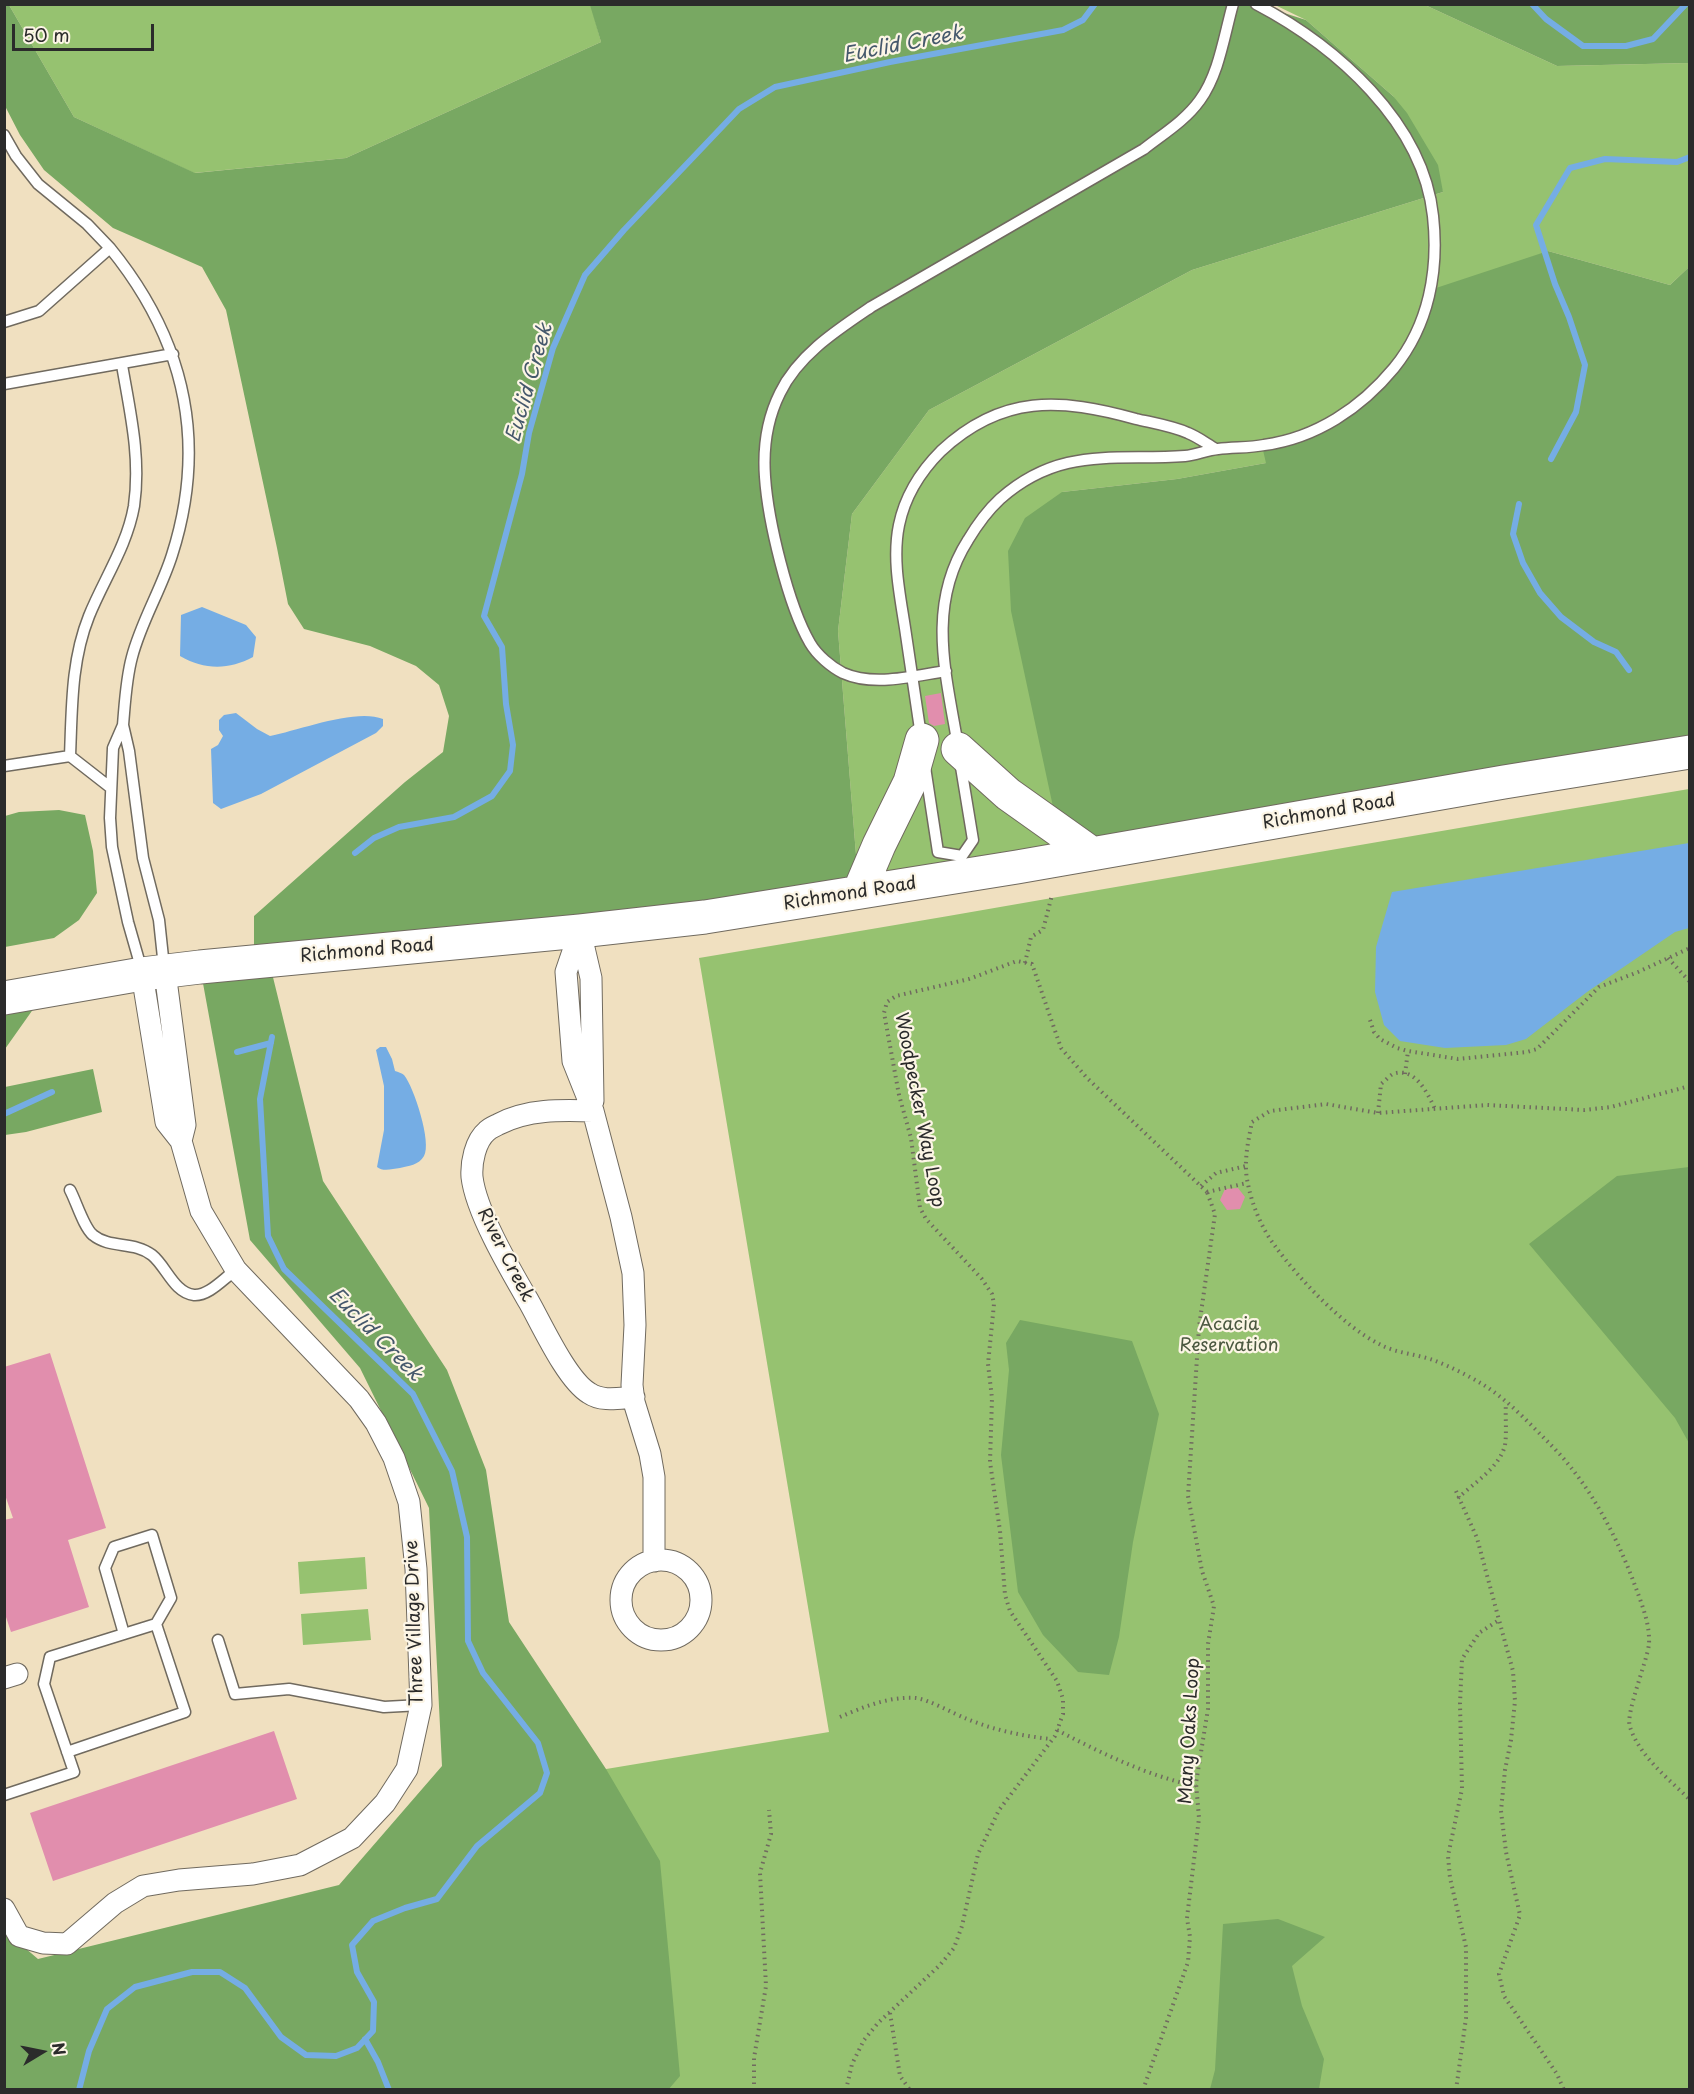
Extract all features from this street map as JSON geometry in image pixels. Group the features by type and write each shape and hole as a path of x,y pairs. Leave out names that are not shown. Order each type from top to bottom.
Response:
{"main road":[{"path":"859,892 910,782 922,740"},
{"path":"958,749 1008,794 1091,853"},
{"name":"Richmond Road","path":"4,998 154,973 705,917 1689,752"}],"street":[{"path":"580,931 566,972 573,1061 593,1111 633,1273 636,1325 632,1384 654,1477 654,1561"},
{"name":"Three Village Drive","path":"4,1909 19,1936 43,1944 67,1944 116,1903 143,1886 179,1880 253,1874 300,1865 352,1838 385,1803 407,1769 421,1705 416,1569 409,1502 394,1458 376,1423 359,1400 236,1270 201,1211 181,1141 166,1122 154,973"},
{"name":"River Creek","path":"593,1111 555,1110 531,1113 510,1119 486,1131 474,1152 472,1177 479,1204 517,1281 568,1371 588,1393 602,1399 634,1397"}],"lane":[{"path":"946,671 882,680 862,679 842,672 822,659 807,637 786,580 768,502 765,476 769,418 780,391 800,363 833,332 871,307 1144,149 1178,124 1199,101 1211,82 1233,4"},
{"path":"1216,449 1188,432 1101,409 1070,404 1023,407 977,423 962,432 930,462 916,481 899,524 897,570 938,852 962,856 973,840 942,639 944,600 952,573 979,522 999,500 1020,484 1042,471 1068,462 1088,458 1187,456 1216,449 1262,446 1289,441 1319,428 1355,407 1373,391 1401,359 1425,313 1435,264 1436,236 1425,178 1413,147 1397,121 1372,91 1298,29 1256,4"},
{"path":"5,137 16,156 38,184 87,224 110,248 141,291 163,330 173,354 181,385 190,460 185,504 171,556 132,657 125,695 123,725 129,751 144,858 159,920 154,973"},
{"path":"4,322 39,310 110,248"},
{"path":"4,384 173,354"},
{"path":"70,756 74,676 81,641 89,616 122,547 134,503 137,467 135,441 122,364"},
{"path":"123,725 113,748 110,818 112,847 128,922 154,973"},
{"path":"4,766 70,756 111,788"},
{"path":"70,1190 90,1233 103,1242 141,1248 155,1257 171,1279 187,1294 205,1294 236,1270"},
{"path":"4,1795 74,1772 44,1684 50,1658 156,1624 171,1598 152,1535 114,1547 105,1568 124,1634"},
{"path":"67,1752 185,1712 156,1624"},
{"path":"218,1640 235,1694 289,1689 384,1707 421,1705"}],"path":[{"path":"1052,895 1043,930 1031,937 1025,963 1032,964 1061,1048 1087,1078 1207,1192 1247,1183"},
{"path":"1370,1020 1374,1032 1380,1039 1408,1051 1458,1059 1527,1052 1537,1049 1599,987 1689,948"},
{"path":"1668,958 1689,982"},
{"name":"Woodpecker Way Loop","path":"846,2090 852,2064 864,2040 940,1965 954,1948 962,1926 978,1854 999,1810 1052,1740 1063,1714 1063,1699 1057,1681 1010,1611 1003,1580 1000,1531 990,1462 992,1398 988,1364 993,1316 992,1293 982,1279 926,1219 920,1208 911,1138 899,1095 884,1013 887,1002 896,996 969,979 1017,961 1025,963"},
{"path":"1405,1074 1408,1051"},
{"path":"1378,1113 1381,1084 1392,1074 1405,1074 1416,1079 1425,1088 1435,1109"},
{"path":"1689,1086 1611,1107 1584,1110 1487,1105 1378,1113 1326,1104 1270,1111 1252,1122 1247,1145 1246,1166 1247,1183 1254,1206 1274,1245 1312,1289 1347,1323 1381,1345 1433,1361 1482,1384 1521,1415 1559,1453 1586,1488 1610,1528 1629,1569 1644,1611 1649,1643 1629,1724 1640,1748 1689,1800"},
{"path":"1201,1186 1216,1173 1246,1166"},
{"name":"Many Oaks Loop","path":"1143,2090 1188,1962 1190,1937 1187,1918 1199,1818 1197,1786 1208,1709 1209,1644 1214,1606 1202,1571 1188,1496 1199,1327 1215,1214 1207,1192"},
{"path":"1458,1498 1489,1470 1499,1457 1504,1445 1506,1403"},
{"path":"1456,1491 1477,1538 1513,1671 1515,1701 1511,1740 1504,1770 1501,1811 1506,1852 1520,1915 1498,1974 1504,1996 1557,2074 1564,2090"},
{"path":"1456,2090 1466,2018 1466,1947 1450,1878 1448,1856 1462,1788 1460,1704 1462,1659 1479,1633 1499,1620"},
{"path":"840,1717 867,1705 917,1698 996,1729 1052,1740"},
{"path":"1057,1730 1096,1750 1172,1780 1197,1786"},
{"path":"754,2090 754,2058 765,1986 760,1873 771,1834 769,1810"},
{"path":"890,2012 900,2076 910,2090"}],"green space":[{"path":"1256,4 1306,20 1393,96 1407,113 1438,165 1443,192 1192,270 929,410 852,514 838,631 859,892 269,961 323,1181 447,1370 486,1470 509,1622 606,1769 660,1861 680,2076 668,2090 5,2089 4,1930 38,1959 339,1885 442,1766 429,1508 360,1368 250,1240 200,967 254,962 254,916 405,782 443,752 449,716 439,685 416,666 370,646 304,629 288,604 226,310 202,267 113,228 44,170 20,135 5,106 5,5 9,5 74,117 195,173 346,158 601,42 590,5"},
{"path":"9,5 591,5 601,42 346,158 194,173 74,117"},
{"path":"1275,5 1425,5 1557,66 1689,63 1689,267 1670,285 1548,251 1415,335 1373,391 1266,463 1177,479 1062,492 1059,829 1064,858 859,892 838,631 852,514 929,410 1192,270 1443,192 1393,96 1306,20"},
{"path":"1425,5 1689,5 1689,63 1557,66"},
{"path":"1548,251 1670,285 1689,267 1689,752 1064,858 1011,611 1008,551 1025,518 1062,492 1177,479 1266,463 1262,446 1341,416 1401,359 1430,290"},
{"name":"Acacia Reservation","path":"1689,789 1689,2089 337,2089 552,1778 829,1732 699,958"},
{"path":"59,810 85,815 93,851 97,893 79,920 54,938 5,947 5,816 19,812"},
{"path":"46,991 5,1049 5,998"},
{"path":"93,1069 102,1112 26,1132 5,1135 5,1087"},
{"path":"1690,1167 1689,1443 1675,1418 1529,1244 1617,1176"},
{"path":"1020,1320 1132,1341 1159,1414 1133,1542 1119,1637 1109,1675 1078,1672 1043,1635 1018,1592 1001,1455 1009,1370 1006,1343"},
{"path":"365,1557 367,1589 300,1594 298,1562"},
{"path":"368,1609 371,1640 303,1645 301,1614"},
{"path":"1278,1919 1325,1937 1292,1966 1302,2006 1324,2059 1319,2089 1210,2089 1215,2070 1223,1924"}],"water":[{"path":"202,607 246,625 256,637 253,657 235,664 216,667 198,664 180,656 181,615"},
{"path":"236,713 270,736 358,716 383,719 383,726 376,733 261,794 221,809 213,803 211,749 218,745 223,736 219,730 219,720 224,715"},
{"path":"1689,843 1689,928 1675,932 1587,992 1526,1039 1506,1045 1445,1048 1400,1041 1384,1025 1375,992 1376,947 1392,892"},
{"path":"386,1047 395,1071 403,1074 408,1081 421,1115 426,1140 424,1156 419,1161 410,1166 388,1170 377,1167 384,1130 384,1086 376,1050"}],"building":[{"path":"941,693 945,724 934,726 929,723 925,696"},
{"path":"1238,1188 1245,1197 1240,1209 1227,1210 1220,1200 1225,1189"},
{"path":"50,1353 106,1528 68,1540 89,1607 11,1632 4,1611 4,1520 13,1518 4,1492 4,1367"},
{"path":"274,1731 297,1799 53,1881 30,1813"}],"waterway":[{"name":"Euclid Creek","path":"355,853 374,838 399,827 454,817 492,796 510,771 513,745 506,704 502,647 484,616 522,474 529,433 553,348 585,275 624,230 739,109 775,87 890,62 1063,30 1083,20 1095,4"},
{"name":"Euclid Creek","path":"1532,4 1546,19 1583,46 1626,46 1653,39 1686,4"},
{"path":"1551,459 1576,412 1585,365 1536,225 1570,168 1605,159 1677,162 1690,157"},
{"path":"1519,504 1513,534 1523,563 1540,593 1561,617 1594,642 1616,652 1629,670"},
{"name":"Euclid Creek","path":"79,2090 89,2051 107,2009 135,1987 192,1972 220,1972 245,1988 281,2037 306,2055 336,2056 357,2048 373,2031 374,2002 357,1972 352,1945 373,1921 405,1908 437,1899 477,1846 540,1793 547,1773 538,1743 483,1673 468,1641 467,1537 452,1471 413,1394 284,1269 268,1236 260,1099 272,1037"},
{"path":"237,1052 271,1043"},
{"path":"4,1114 52,1092"},
{"path":"365,2039 378,2062 389,2090"}]}
